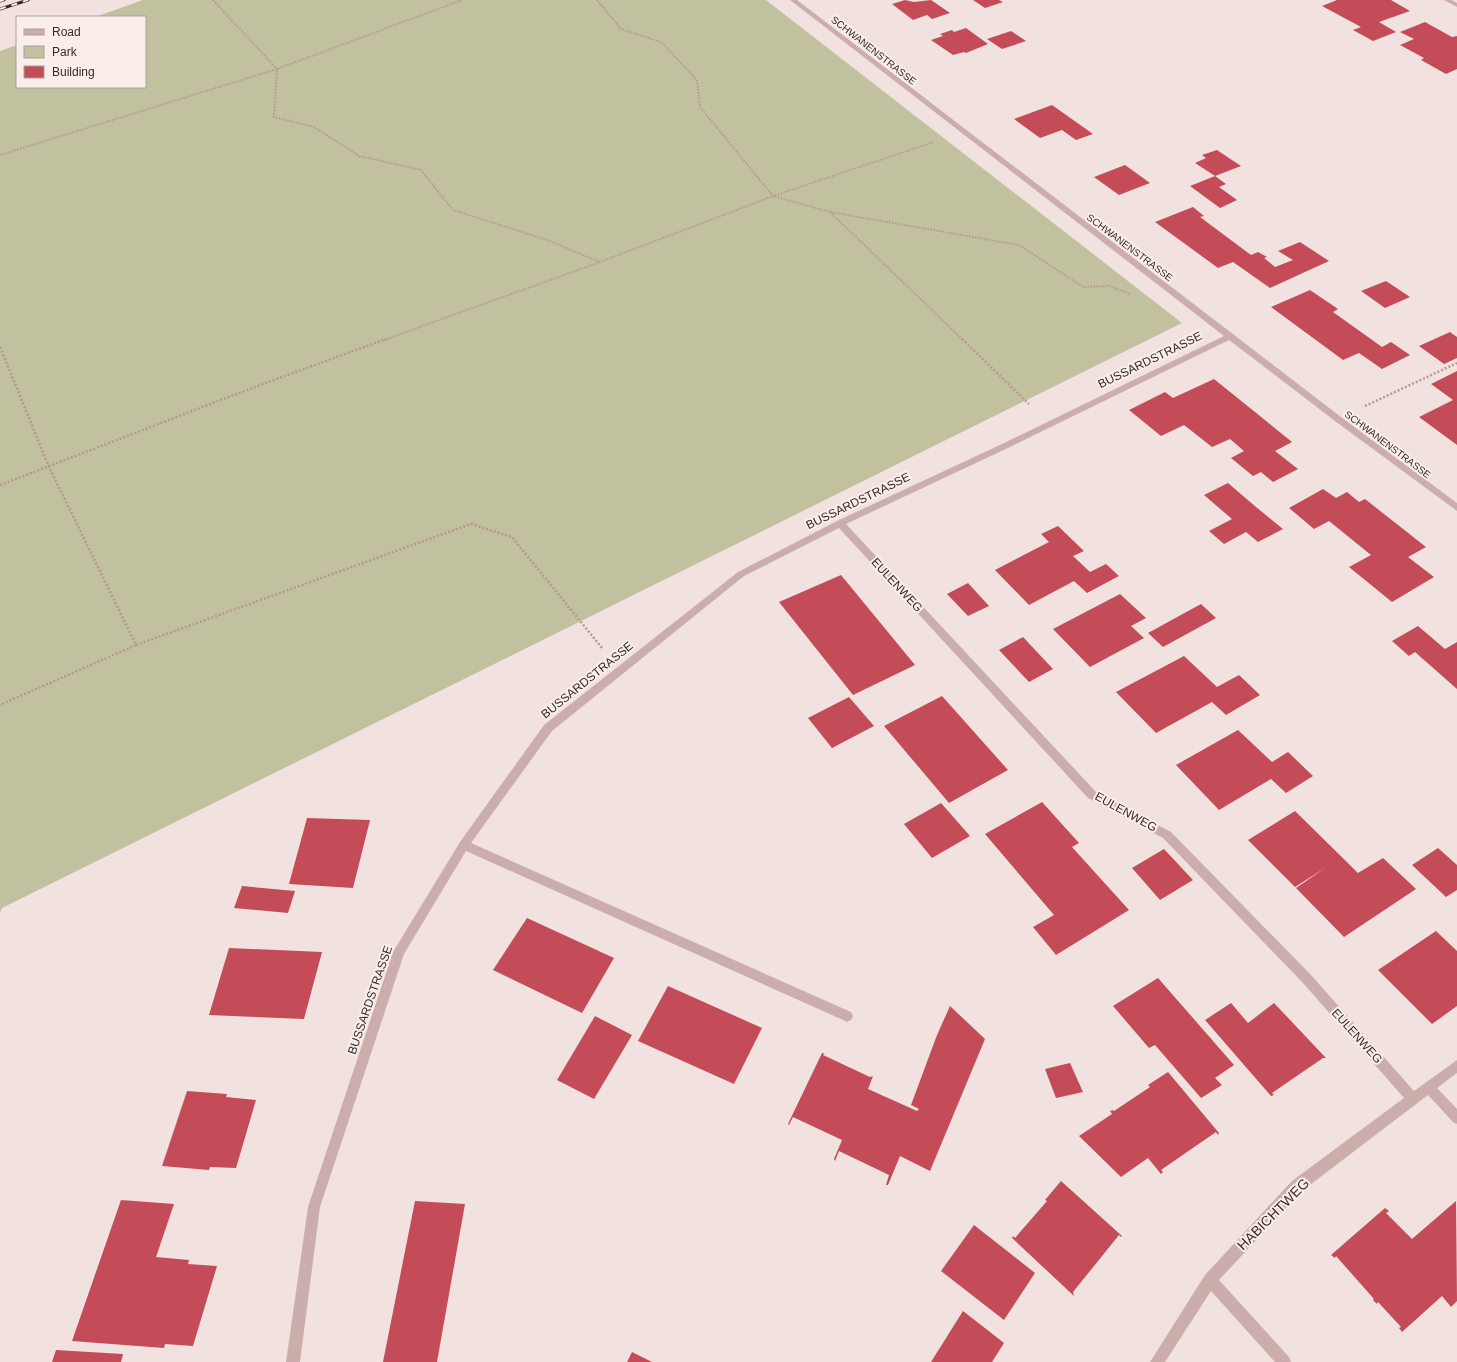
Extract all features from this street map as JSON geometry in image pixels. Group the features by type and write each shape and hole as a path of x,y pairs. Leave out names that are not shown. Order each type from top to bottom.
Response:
{"street":[{"name":"SCHWANENSTRASSE","path":"793,0 1338,419 1457,508"},
{"path":"1447,0 1457,6"},
{"name":"BUSSARDSTRASSE","path":"293,1362 314,1207 399,952 464,845 548,728 741,574 840,523 1230,336"},
{"name":"EULENWEG","path":"840,523 1092,795 1167,835 1307,980 1413,1099"},
{"path":"464,845 847,1016"},
{"name":"HABICHTWEG","path":"1157,1362 1210,1280 1297,1186 1457,1066"},
{"path":"1429,1088 1457,1118"},
{"path":"1210,1280 1284,1362"}],"path":[{"path":"213,0 277,69 274,117 314,127 359,156 422,170 453,210 547,240 600,262"},
{"path":"0,155 277,69 462,0"},
{"path":"597,0 621,29 661,42 697,80 700,107 773,196 830,212 1019,246 1083,287 1109,286 1130,295"},
{"path":"0,485 252,388 600,262 773,196 964,132"},
{"path":"830,212 1049,424"},
{"path":"0,347 49,467 136,645"},
{"path":"1338,419 1457,363"},
{"path":"0,705 136,645 471,524 512,537 620,670"}],"green space":[{"path":"143,0 766,0 1182,323 2,908 0,913 0,51 16,45 16,88 146,88 146,16 98,16"}],"building":[{"path":"905,0 914,2 931,0 950,13 932,19 927,15 913,20 892,4"},
{"path":"973,0 999,0 1003,2 985,8"},
{"path":"1337,0 1391,0 1410,11 1379,22 1396,32 1373,41 1353,30 1361,27 1322,6"},
{"path":"1425,22 1452,37 1457,36 1457,69 1446,74 1421,60 1424,58 1400,45 1414,39 1400,32"},
{"path":"966,28 988,44 966,53 964,52 953,55 931,40 943,36 940,34"},
{"path":"1011,31 1026,41 1002,49 987,39"},
{"path":"1052,105 1093,134 1076,140 1062,130 1040,138 1014,119"},
{"path":"1217,150 1241,166 1215,176 1195,163 1206,158 1202,155"},
{"path":"1125,165 1150,183 1119,195 1094,177"},
{"path":"1215,176 1226,184 1219,187 1237,200 1220,208 1190,186"},
{"path":"1193,207 1204,216 1200,217 1251,255 1258,252 1267,257 1264,258 1275,267 1293,260 1278,251 1300,242 1329,261 1270,288 1233,262 1218,268 1155,222"},
{"path":"1386,281 1410,297 1385,308 1361,291"},
{"path":"1310,290 1338,309 1333,312 1382,347 1391,342 1410,355 1382,369 1359,353 1343,360 1271,307"},
{"path":"1450,332 1457,337 1457,358 1444,364 1419,346"},
{"path":"1457,371 1457,445 1419,417 1453,400 1431,384"},
{"path":"1214,379 1292,442 1275,451 1298,469 1273,482 1261,472 1253,476 1231,458 1244,451 1230,439 1212,447 1184,425 1161,436 1129,410 1165,392 1173,398"},
{"path":"1228,483 1283,529 1258,542 1246,532 1224,544 1209,531 1232,519 1204,495"},
{"path":"1323,489 1336,498 1347,492 1359,502 1365,499 1426,547 1408,557 1434,577 1392,602 1349,567 1371,555 1329,521 1314,529 1289,508"},
{"path":"1058,526 1084,551 1073,556 1090,572 1106,564 1119,576 1087,593 1074,581 1029,605 995,570 1049,542 1041,534"},
{"path":"841,575 915,665 853,695 779,602"},
{"path":"968,583 989,606 968,616 947,594"},
{"path":"1120,594 1146,618 1131,626 1144,638 1090,667 1053,629"},
{"path":"1201,604 1216,618 1163,647 1148,633"},
{"path":"1418,626 1445,649 1457,642 1457,689 1415,652 1409,656 1392,641"},
{"path":"1023,637 1053,669 1029,682 999,650"},
{"path":"1184,656 1217,687 1239,675 1260,695 1226,715 1212,702 1156,733 1116,692"},
{"path":"942,696 1008,770 949,803 884,726"},
{"path":"849,697 874,726 832,748 808,718"},
{"path":"1238,730 1272,762 1288,752 1313,776 1286,793 1271,779 1219,810 1176,765"},
{"path":"1042,802 1079,843 1072,847 1129,910 1056,955 1033,927 1054,915 985,834"},
{"path":"941,803 970,836 932,858 904,824"},
{"path":"1295,811 1358,873 1383,858 1416,889 1344,937 1296,888 1325,868 1295,887 1248,840"},
{"path":"307,818 370,820 353,888 289,884"},
{"path":"1438,848 1457,865 1457,890 1446,897 1412,865"},
{"path":"1164,849 1193,880 1160,900 1132,868"},
{"path":"242,886 295,891 288,913 234,908"},
{"path":"527,918 614,958 582,1013 493,970"},
{"path":"1436,931 1457,951 1457,1006 1432,1024 1378,970"},
{"path":"229,948 322,952 304,1019 209,1015"},
{"path":"1158,978 1234,1065 1215,1078 1222,1085 1201,1098 1155,1045 1149,1048 1113,1006"},
{"path":"668,986 762,1028 734,1084 638,1041"},
{"path":"1231,1003 1248,1023 1274,1003 1326,1058 1323,1058 1272,1093 1274,1095 1271,1096 1205,1020"},
{"path":"950,1006 985,1039 930,1171 900,1156 888,1185 886,1185 889,1175 839,1151 835,1161 834,1159 842,1140 793,1117 789,1125 788,1124 822,1053 824,1053 823,1055 870,1077 873,1076 868,1089 917,1111 919,1109 911,1105 937,1035"},
{"path":"595,1016 632,1035 594,1099 557,1080"},
{"path":"1070,1063 1083,1092 1056,1098 1045,1069"},
{"path":"1168,1072 1219,1133 1218,1135 1216,1132 1161,1170 1163,1172 1161,1174 1148,1158 1121,1177 1079,1136 1112,1114 1110,1111 1114,1111 1150,1087 1148,1085"},
{"path":"187,1091 227,1094 226,1097 256,1100 236,1168 210,1167 209,1170 162,1166"},
{"path":"1061,1181 1122,1236 1121,1237 1119,1235 1073,1292 1074,1296 1012,1238 1013,1236 1015,1238 1047,1201 1045,1200"},
{"path":"121,1200 174,1204 156,1257 189,1260 188,1264 217,1266 193,1346 165,1344 164,1348 72,1341"},
{"path":"415,1201 465,1204 437,1362 383,1362"},
{"path":"1456,1201 1457,1301 1451,1307 1442,1296 1402,1332 1399,1328 1401,1327 1378,1302 1377,1304 1373,1300 1374,1299 1336,1256 1335,1258 1331,1255 1385,1208 1389,1211 1386,1213 1412,1239"},
{"path":"974,1225 1035,1273 1004,1320 941,1271"},
{"path":"963,1311 1004,1343 992,1362 931,1362"},
{"path":"56,1350 123,1354 121,1362 52,1362"},
{"path":"632,1352 652,1362 627,1362"}],"railway":[{"path":"0,1 4,0"},
{"path":"0,9 28,0"}]}
